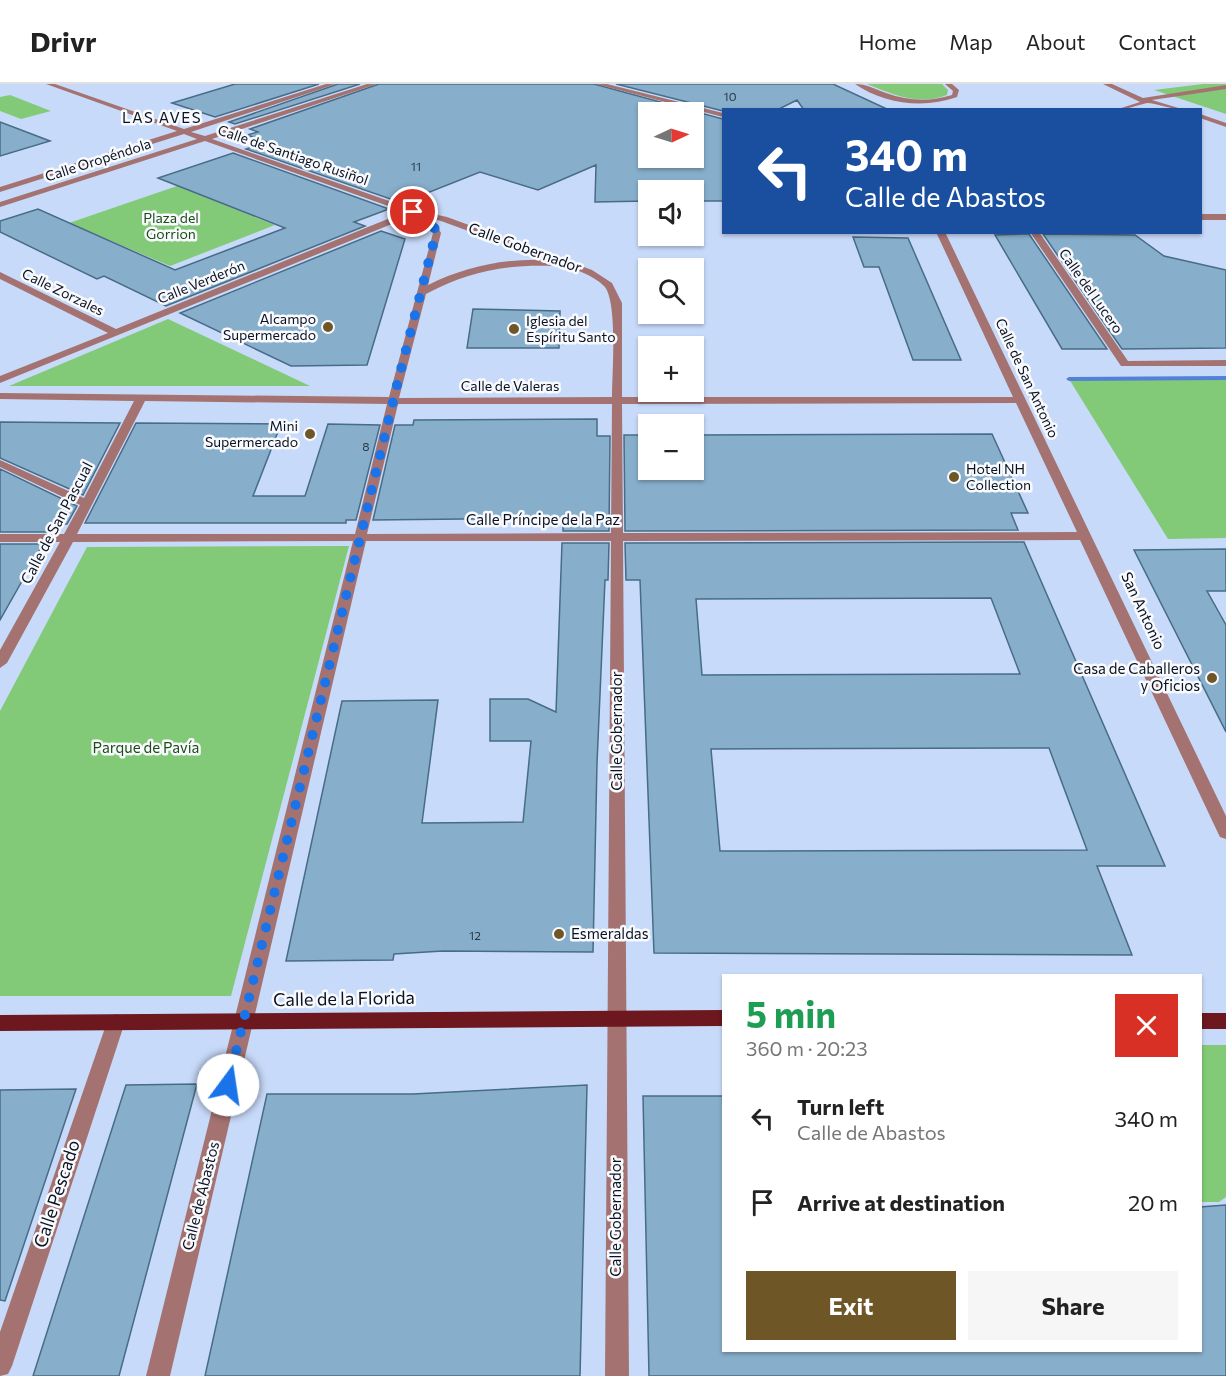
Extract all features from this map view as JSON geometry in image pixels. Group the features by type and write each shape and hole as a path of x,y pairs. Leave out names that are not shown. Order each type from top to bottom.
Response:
{"main road":[{"path":"616,1017 722,1018"},
{"name":"Calle de la Florida","path":"0,1023 616,1017"},
{"path":"1202,1021 1226,1021"}],"street":[{"name":"Calle de Santiago Rusiñol","path":"49,84 425,216"},
{"name":"Calle Oropéndola","path":"0,190 333,84"},
{"name":"Calle Oropéndola","path":"0,205 207,140 374,84"},
{"path":"599,84 722,115"},
{"path":"858,84 895,100 913,103 946,100 955,96 956,90 948,84"},
{"path":"1106,84 1142,100 1174,108"},
{"path":"1142,100 1226,87"},
{"path":"1126,108 1141,104 1144,102 1142,100"},
{"path":"1202,117 1226,125"},
{"name":"Calle Verderón","path":"0,380 413,212"},
{"name":"Calle Gobernador","path":"425,216 444,219 574,265 609,285 615,293 617,303 617,1376"},
{"name":"Calle de Abastos","path":"158,1376 436,233 434,224 425,216"},
{"path":"1202,217 1226,217"},
{"name":"Calle de San Antonio","path":"941,234 1086,536"},
{"name":"Calle del Lucero","path":"1035,234 1125,364 1226,363"},
{"path":"420,293 459,273 492,265 527,262 574,265"},
{"name":"Calle Zorzales","path":"0,275 114,332"},
{"name":"Calle de Valeras","path":"0,396 617,401 1021,400"},
{"name":"Calle de San Pascual","path":"0,663 87,504 141,398"},
{"path":"0,463 87,504"},
{"name":"Calle Príncipe de la Paz","path":"0,538 1086,536"},
{"name":"San Antonio","path":"1086,536 1226,833"},
{"name":"Calle Pescado","path":"0,1366 116,1022"}],"green space":[{"path":"867,84 942,84 948,90 947,95 937,98 917,99 897,95"},
{"path":"1203,84 1226,84 1226,114 1154,90"},
{"path":"10,95 51,111 21,119 0,111 0,97"},
{"name":"Plaza del Gorrion","path":"177,186 275,225 170,266 69,223"},
{"path":"168,319 310,386 9,386"},
{"path":"1226,378 1226,538 1168,539 1069,379"},
{"name":"Parque de Pavía","path":"349,546 231,996 0,996 0,711 87,547"},
{"path":"1202,1045 1226,1045 1226,1197 1219,1202 1202,1202"}],"building":[{"path":"235,84 319,84 215,117 172,103"},
{"path":"338,84 360,84 235,124 229,122"},
{"path":"379,84 594,84 660,102 638,102 638,168 704,168 704,114 722,119 722,201 704,201 704,180 638,180 638,201 595,202 596,165 538,190 480,172 402,203 246,149 267,142 247,135 258,132 250,129"},
{"path":"616,84 833,84 885,108 803,108 797,100 781,108 722,108 722,111 704,106 704,102 687,102"},
{"path":"0,122 50,141 0,156"},
{"path":"233,153 389,209 354,222 365,226 166,306 104,276 97,279 0,232 0,221 38,209 175,270 285,228 158,178"},
{"path":"381,231 405,239 367,365 291,366 180,313"},
{"path":"1029,234 1107,349 1062,349 995,235"},
{"path":"1043,234 1135,235 1164,256 1226,270 1226,348 1122,349"},
{"path":"853,237 908,238 961,360 913,360 879,267 864,267"},
{"path":"473,309 560,311 559,348 467,348"},
{"path":"597,419 597,436 610,436 609,531 563,531 563,518 373,520 395,425 413,425 414,420"},
{"path":"0,422 120,423 83,495 0,458"},
{"path":"136,423 281,424 253,496 305,496 328,424 380,425 356,520 346,520 346,523 85,523"},
{"name":"Hotel NH Collection","path":"992,434 1028,513 1011,513 1018,530 625,531 624,435 638,435 638,480 704,480 704,435"},
{"path":"0,469 77,506 67,524 55,524 50,532 0,532"},
{"path":"1024,542 1165,866 1097,866 1132,955 654,953 640,580 626,580 625,543","holes":["991,598 1020,674 702,675 696,599","1049,748 1087,850 720,851 711,749"]},
{"path":"562,543 609,543 608,580 605,580 597,763 593,952 443,951 394,954 393,960 286,961 342,701 438,700 422,823 523,822 531,741 490,741 490,699 528,699 556,712"},
{"path":"0,544 43,544 0,620"},
{"name":"Casa de Caballeros y Oficios","path":"1226,549 1226,591 1207,591 1226,625 1226,732 1134,550"},
{"path":"197,1084 119,1376 33,1376 126,1085"},
{"path":"587,1085 580,1376 205,1376 267,1094 413,1094"},
{"path":"76,1089 5,1301 0,1300 0,1090"},
{"path":"643,1096 722,1096 722,1352 1202,1352 1202,1207 1226,1205 1226,1376 649,1376"}],"waterway":[{"path":"1069,379 1226,378"}],"place":[{"name":"Alcampo Supermercado","path":"328,327"},
{"name":"Iglesia del Espíritu Santo","path":"514,329"},
{"name":"Mini Supermercado","path":"310,434"},
{"name":"Hotel NH Collection","path":"954,477"},
{"name":"Casa de Caballeros y Oficios","path":"1212,678"},
{"name":"Esmeraldas","path":"559,934"}],"district":[{"name":"LAS AVES","path":"162,118"}],"route":[{"path":"228,1085 398,381 436,233 434,224 425,216 413,212"}]}
